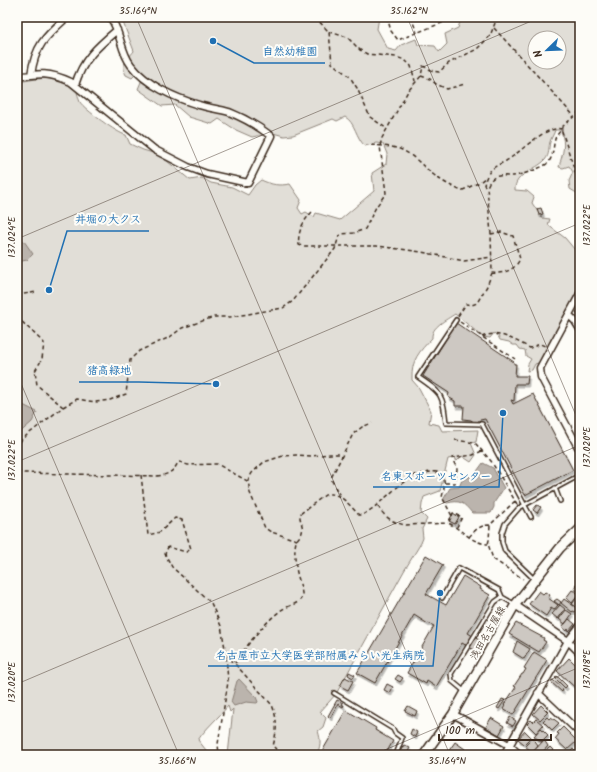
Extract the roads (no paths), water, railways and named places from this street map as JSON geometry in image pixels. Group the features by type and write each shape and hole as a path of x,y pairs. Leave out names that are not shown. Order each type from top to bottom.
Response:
{"main road":[{"name":"浅田名古屋線","path":"424,755 453,714 515,605 560,548 580,529"}],"street":[{"path":"31,75 35,55 39,45 44,38 67,17"},
{"path":"17,77 47,74 56,75 75,85 155,150 188,167 207,174 248,183 271,136 246,120 227,112 190,102 165,91 139,74 130,64 117,30 110,17"},
{"path":"75,85 79,72 96,48 117,30"},
{"path":"579,448 542,377 540,368 580,294"},
{"path":"569,315 580,329"},
{"path":"515,605 568,641 580,653"},
{"path":"504,755 568,641 580,626"},
{"path":"538,693 580,733"},
{"path":"453,714 509,745 520,755"}],"lane":[{"path":"456,320 418,377 435,388 439,393 444,406 446,423 482,424 531,518"},
{"path":"534,579 510,557 506,551 502,542 502,533 505,524 519,508 525,504 580,475"},
{"path":"555,488 560,501"},
{"path":"442,598 459,568 499,590 502,597 515,605"},
{"path":"466,692 452,681 452,674 495,602 502,597"},
{"path":"334,693 393,729 395,733 402,738 396,755"}],"place":[{"name":"自然幼稚園","path":"213,41"},
{"name":"井堀の大クス","path":"49,290"},
{"name":"猪高緑地","path":"216,384"},
{"name":"名東スポーツセンター","path":"503,413"},
{"name":"名古屋市立大学医学部附属みらい光生病院","path":"440,593"}]}
